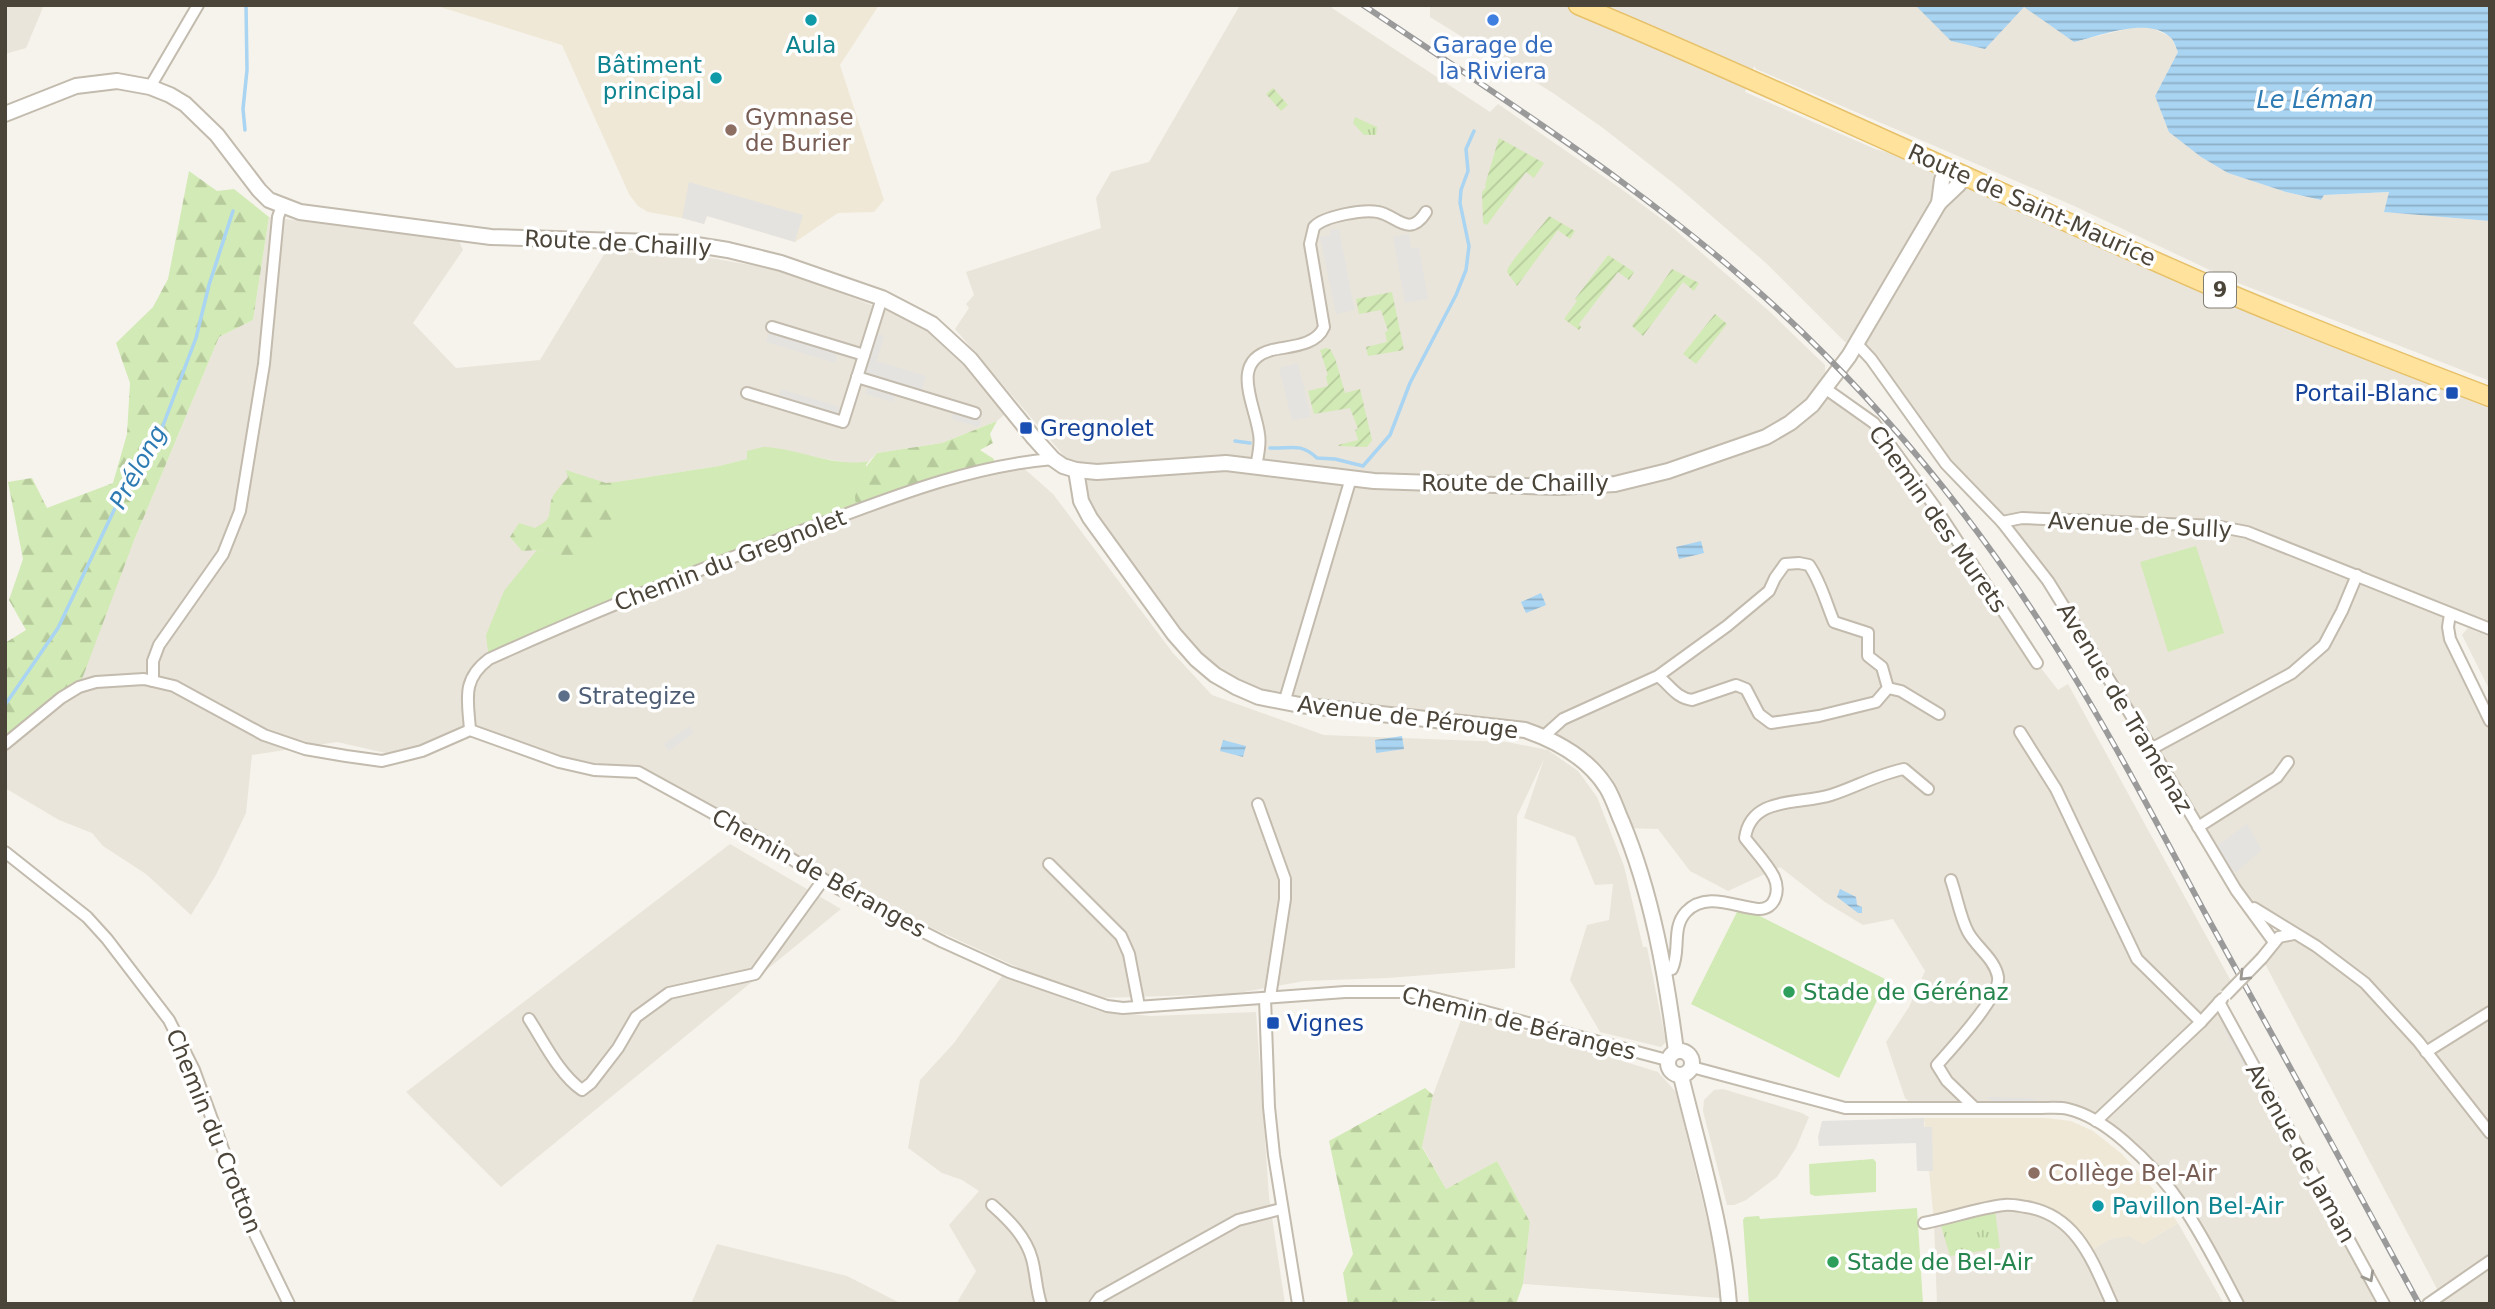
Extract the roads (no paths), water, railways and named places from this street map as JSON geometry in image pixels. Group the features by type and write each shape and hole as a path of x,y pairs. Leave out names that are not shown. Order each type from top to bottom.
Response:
{"main road":[{"name":"Route de Saint-Maurice","path":"1578,5 2227,293 2490,397"}],"street":[{"path":"150,87 198,5"},
{"name":"Route de Chailly","path":"5,114 90,82 117,81 150,87 170,95 202,119 269,200 300,212 491,237 665,241 776,261 881,298 932,324 970,359 1053,458 1063,466 1076,470 1113,472 1206,464 1256,466 1351,478 1558,488 1615,484 1668,471 1766,437 1798,418 1826,389 1939,203 1965,175"},
{"name":"Route de Chailly","path":"1939,203 1942,180 1948,167"},
{"path":"153,681 153,661 159,645 223,554 240,511 264,364 278,217 282,206"},
{"path":"1256,466 1260,435 1247,379 1249,367 1253,359 1266,352 1313,340 1320,335 1324,327 1310,244 1314,227 1324,220 1368,211 1385,213 1398,223 1412,224 1426,212"},
{"path":"747,393 843,422 881,298"},
{"path":"772,327 864,355"},
{"path":"1856,343 1871,359 1946,464 2002,522"},
{"path":"857,377 975,412"},
{"name":"Chemin des Murets","path":"1826,389 1874,423 1934,507 2037,663"},
{"name":"Chemin du Gregnolet","path":"470,730 467,694 469,683 480,666 489,659 738,555 935,482 1053,458"},
{"name":"Avenue de Pérouge","path":"1076,470 1081,501 1090,518 1174,634 1196,659 1215,675 1259,697 1284,703 1525,730 1569,751 1589,767 1607,788 1635,853 1663,971 1672,1056"},
{"path":"1284,703 1351,478"},
{"name":"Avenue de Sully","path":"2002,522 2022,518 2216,526 2247,532 2490,629"},
{"name":"Avenue de Traménaz","path":"2002,522 2048,581 2242,898 2274,942"},
{"path":"1544,737 1563,719 1658,676 1727,626 1769,591 1774,578 1785,564 1809,565 1818,579 1834,622 1868,634 1868,656 1882,667 1888,688"},
{"path":"2151,750 2292,673 2324,645 2357,575"},
{"path":"2450,614 2448,627 2453,647 2490,721"},
{"path":"1658,676 1677,695 1692,700 1736,685 1746,689 1759,714 1771,723 1819,716 1876,702 1888,688"},
{"path":"5,744 61,698 79,687 96,682 153,681 174,686 264,736 305,749 382,761 422,751 470,730"},
{"path":"1888,688 1901,691 1939,714"},
{"name":"Chemin de Béranges","path":"470,730 559,762 594,770 638,772 760,839 823,880 943,942 1009,972 1107,1006 1123,1008 1345,992 1411,992 1672,1056"},
{"path":"2020,732 2056,789 2137,959 2201,1022"},
{"path":"2198,827 2277,777 2288,762"},
{"path":"1663,971 1672,969 1675,964 1678,930 1687,911 1702,902 1733,902 1760,909 1775,900 1777,891 1774,877 1745,838 1746,826 1759,814 1777,802 1830,795 1884,773 1904,769 1928,789"},
{"path":"1258,804 1285,879 1285,899 1267,998 1269,1107 1281,1209 1298,1304"},
{"name":"Chemin du Crotton","path":"5,852 87,916 169,1020 194,1070 251,1226 289,1304"},
{"path":"1049,864 1121,936 1129,954 1139,1006"},
{"path":"529,1019 557,1062 575,1086 582,1090 591,1083 618,1048 636,1017 669,993 755,974 823,880"},
{"path":"1951,880 1969,932 1988,956 1998,977 1997,988 1976,1020 1937,1065 1947,1081 1975,1108"},
{"name":"Avenue de Traménaz","path":"2242,898 2258,912 2335,958 2365,983 2426,1052 2490,1133"},
{"path":"2096,1121 2201,1022 2274,942 2285,934 2294,934"},
{"name":"Avenue de Jaman","path":"2222,998 2384,1304"},
{"path":"2426,1052 2490,1012"},
{"path":"1730,1304 1727,1274 1687,1071 1690,1056 1684,1052 1672,1056 1670,1072 1687,1071 1845,1108 2069,1109 2096,1121 2149,1162 2173,1190 2198,1228 2238,1304"},
{"path":"1924,1223 2007,1204 2038,1209 2054,1215 2067,1226 2088,1252 2112,1304"},
{"path":"992,1205 1027,1244 1041,1304"},
{"path":"1095,1304 1100,1297 1238,1220 1281,1209"},
{"path":"2428,1304 2490,1261"}],"water":[{"name":"Le Léman","path":"1915,5 2490,5 2490,221 2384,212 2389,192 2324,195 2321,200 2228,173 2201,157 2169,132 2155,96 2178,52 2171,38 2161,31 2149,28 2123,29 2074,42 2024,7 1985,49 1951,41"},
{"path":"1701,541 1704,553 1679,559 1676,547"},
{"path":"1541,593 1546,605 1526,613 1521,602"},
{"path":"1402,736 1404,749 1376,753 1375,740"},
{"path":"1223,740 1246,746 1243,757 1220,751"},
{"path":"1840,889 1856,897 1857,905 1862,907 1862,913 1858,913 1837,897"}],"waterway":[{"name":"Prélong","path":"245,130 243,109 247,70 246,5"},
{"path":"1270,448 1295,447 1317,458 1363,466 1390,435 1410,383 1456,295 1466,270 1469,246 1460,203 1461,190 1468,171 1466,149 1474,131"},
{"name":"Prélong","path":"5,705 58,628 117,504 156,444 196,338 209,285 233,211"},
{"path":"1235,441 1250,443"}],"railway":[{"path":"1363,5 1590,159 1699,241 1802,332 1869,401 1932,474 2019,590 2088,699 2419,1304"}],"place":[{"name":"Aula","path":"811,20"},
{"name":"Garage de la Riviera","path":"1493,20"},
{"name":"Bâtiment principal","path":"716,78"},
{"name":"Gymnase de Burier","path":"731,130"},
{"name":"Portail-Blanc","path":"2452,393"},
{"name":"Gregnolet","path":"1026,428"},
{"name":"Strategize","path":"564,696"},
{"name":"Stade de Gérénaz","path":"1789,992"},
{"name":"Vignes","path":"1273,1023"},
{"name":"Collège Bel-Air","path":"2034,1173"},
{"name":"Pavillon Bel-Air","path":"2098,1206"},
{"name":"Stade de Bel-Air","path":"1833,1262"}]}
